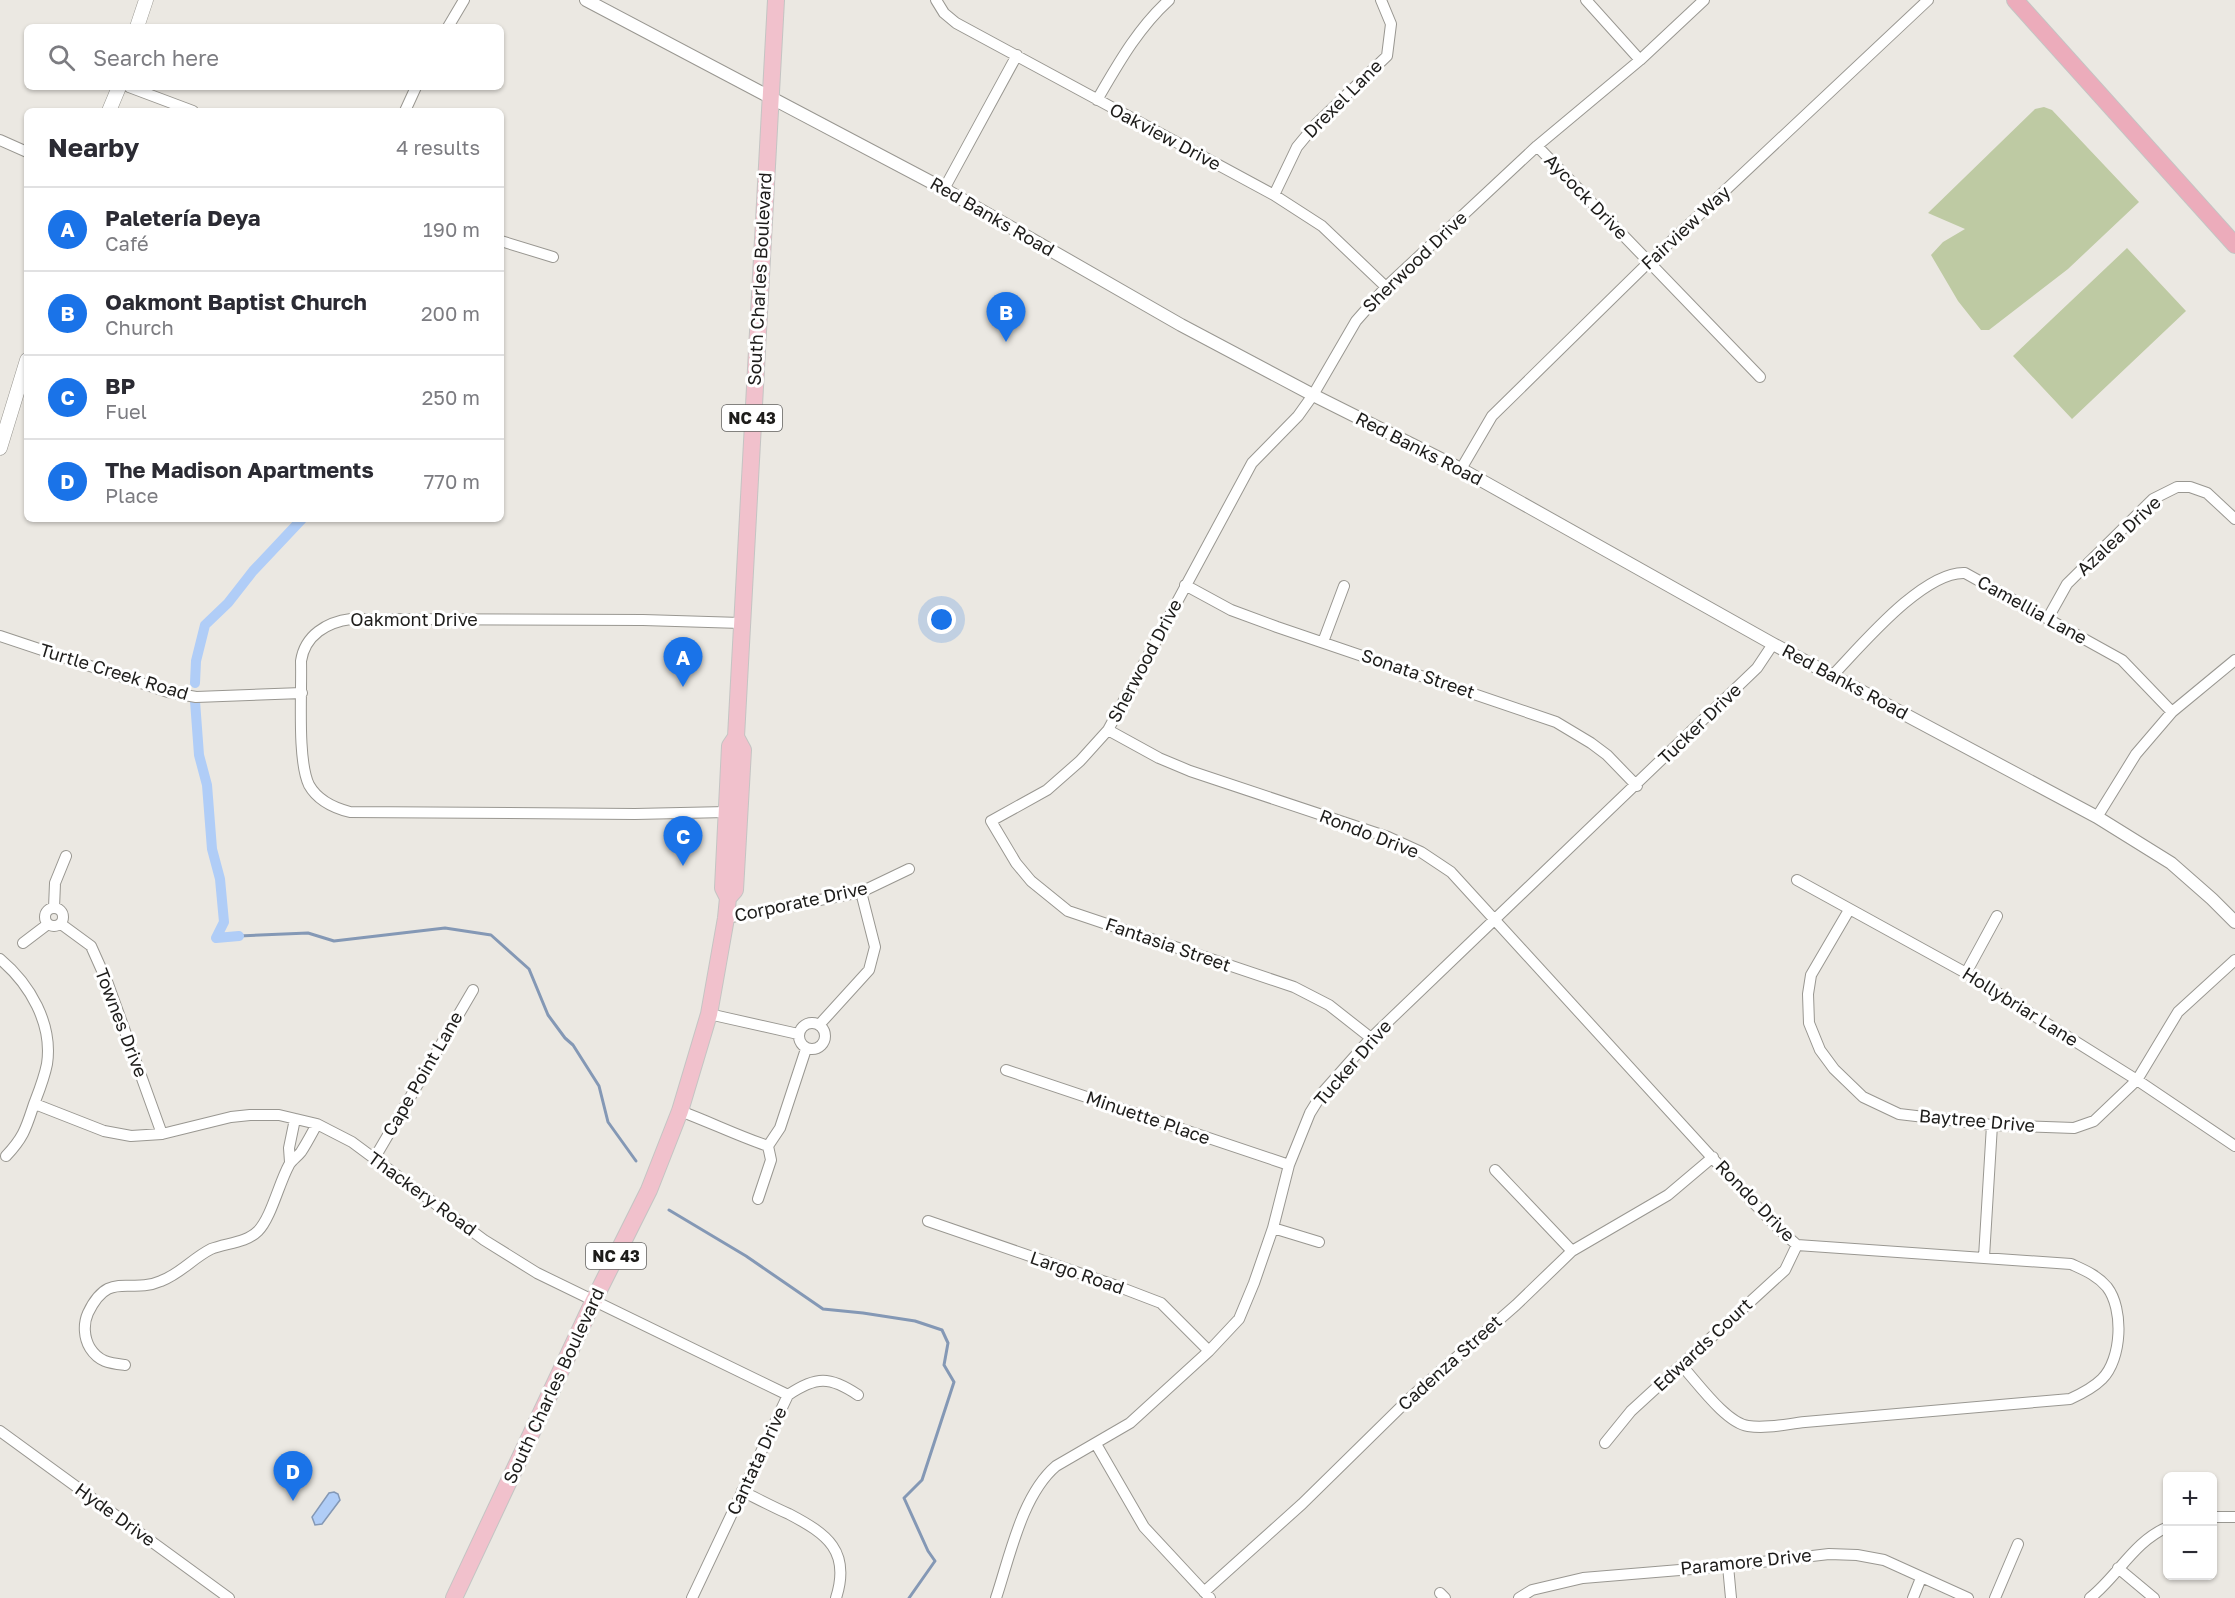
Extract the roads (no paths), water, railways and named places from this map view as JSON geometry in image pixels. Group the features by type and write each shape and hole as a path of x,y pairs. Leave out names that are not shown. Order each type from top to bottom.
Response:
{"highway":[{"path":"2014,0 2235,245"}],"main road":[{"path":"138,24 146,0"},
{"name":"South Charles Boulevard","path":"732,891 723,888 741,623 776,0"},
{"path":"110,108 117,90"},
{"path":"1,440 24,369"},
{"name":"South Charles Boulevard","path":"454,1598 594,1300 649,1190 680,1111 709,1014 732,891 742,793 743,750 733,745"}],"street":[{"path":"450,24 464,0"},
{"name":"Red Banks Road","path":"586,0 944,189 1180,325 1461,469 1773,644 2097,817 2171,863 2235,922"},
{"name":"Oakview Drive","path":"936,0 944,13 956,23 1274,195 1322,226 1386,287"},
{"path":"1097,100 1123,55 1156,12 1169,0"},
{"name":"Drexel Lane","path":"1274,195 1297,147 1316,124 1387,56 1391,24 1381,0"},
{"path":"1586,0 1640,60"},
{"name":"Sherwood Drive","path":"991,820 1047,790 1080,761 1108,730 1252,463 1298,416 1313,395 1356,321 1386,287 1537,146 1640,60 1704,0"},
{"name":"Fairview Way","path":"1461,469 1492,416 1649,262 1928,0"},
{"path":"944,189 1017,55"},
{"path":"137,90 185,108"},
{"path":"406,108 415,90"},
{"path":"0,140 24,151"},
{"name":"Aycock Drive","path":"1537,146 1760,377"},
{"path":"504,242 553,257"},
{"name":"Azalea Drive","path":"2048,618 2067,584 2152,499 2177,488 2190,487 2207,493 2235,519"},
{"name":"Camellia Lane","path":"1833,675 1913,597 1943,577 1965,573 2122,660 2172,712"},
{"name":"Sonata Street","path":"1185,585 1231,610 1556,722 1607,755 1636,786"},
{"path":"1323,642 1344,586"},
{"name":"Oakmont Drive","path":"727,812 619,814 350,812 335,809 320,799 309,785 303,762 301,661 302,651 312,637 335,621 351,619 741,623"},
{"name":"Turtle Creek Road","path":"0,636 168,692 196,697 302,693"},
{"name":"Tucker Drive","path":"996,1598 1029,1502 1039,1484 1056,1466 1130,1423 1209,1351 1239,1319 1273,1228 1289,1165 1310,1113 1323,1092 1371,1038 1496,921 1757,668 1773,644"},
{"path":"2097,817 2136,754 2172,712 2235,660"},
{"name":"Rondo Drive","path":"1108,730 1159,758 1190,771 1388,837 1421,852 1451,872 1780,1230 1797,1245 2071,1264 2092,1274 2107,1287 2116,1305 2118,1318 2116,1354 2104,1378 2085,1392 2070,1399 1765,1427 1745,1426 1726,1414 1682,1366"},
{"name":"Fantasia Street","path":"991,820 1016,863 1031,881 1068,911 1294,987 1329,1005 1371,1038"},
{"path":"54,908 55,883 66,856"},
{"name":"Corporate Drive","path":"726,918 861,892 909,869"},
{"name":"Hollybriar Lane","path":"1797,880 1966,973 2137,1080 2235,1146"},
{"path":"819,1025 869,970 875,947 861,892"},
{"path":"54,908 60,910 63,917 61,924 54,927 48,924 45,917 47,911 54,908"},
{"name":"Baytree Drive","path":"1849,910 1812,975 1808,994 1809,1023 1820,1050 1834,1069 1863,1097 1899,1114 1992,1125 2074,1128 2094,1121 2137,1080 2178,1012 2235,960"},
{"path":"1966,973 1997,916"},
{"path":"23,943 48,924"},
{"name":"Townes Drive","path":"61,924 91,946 108,984 162,1134"},
{"path":"0,959 14,971 36,1002 42,1023 47,1062 43,1080 21,1140 6,1156"},
{"name":"Cape Point Lane","path":"374,1159 473,990"},
{"path":"709,1014 798,1034"},
{"path":"798,1034 806,1024 819,1025"},
{"path":"798,1034 800,1043 806,1049 815,1049 822,1045 824,1032 819,1025"},
{"path":"758,1199 771,1160 768,1146 780,1128 806,1049"},
{"name":"Minuette Place","path":"1006,1070 1289,1165"},
{"name":"Thackery Road","path":"34,1104 104,1131 131,1136 162,1134 231,1117 266,1114 317,1124 352,1143 505,1254 537,1273 788,1395"},
{"path":"680,1111 768,1146"},
{"path":"290,1162 289,1148 295,1119"},
{"path":"125,1365 105,1363 95,1356 87,1344 85,1319 96,1298 105,1290 116,1285 160,1282 214,1248 256,1233 264,1223 290,1162 301,1152 317,1124"},
{"path":"1984,1257 1992,1125"},
{"name":"Cadenza Street","path":"1207,1595 1411,1397 1516,1305 1572,1251 1668,1195 1713,1157"},
{"path":"1495,1170 1572,1251"},
{"name":"Largo Road","path":"928,1221 1114,1285 1161,1304 1209,1351"},
{"path":"1273,1228 1319,1242"},
{"name":"Edwards Court","path":"1605,1443 1632,1411 1785,1270 1797,1245"},
{"name":"Cantata Drive","path":"692,1598 788,1395 803,1385 828,1380 841,1383 858,1395"},
{"name":"Hyde Drive","path":"0,1431 229,1598"},
{"path":"1096,1444 1144,1527 1207,1595"},
{"path":"742,1491 817,1528 829,1540 837,1556 840,1571 840,1585 836,1598"},
{"path":"2217,1517 2235,1517"},
{"path":"2090,1598 2100,1590 2134,1549 2163,1529"},
{"path":"1995,1598 2018,1544"},
{"name":"Paramore Drive","path":"1519,1598 1532,1590 1583,1578 1728,1566 1828,1554 1857,1555 1884,1560 1968,1598"},
{"path":"1728,1566 1731,1598"},
{"path":"2118,1568 2154,1598"},
{"path":"1913,1598 1921,1578"}],"water":[{"path":"329,1493 338,1494 340,1500 322,1524 315,1525 312,1517"}],"waterway":[{"path":"195,683 196,661 205,625 228,603 253,571 299,522"},
{"path":"195,701 199,755 207,785 212,849 220,879 224,922 216,938 239,936"},
{"path":"239,936 308,933 334,941 445,928 491,935 529,969 548,1015 573,1045 599,1086 608,1122 636,1161"},
{"path":"669,1210 746,1256 823,1309 915,1321 942,1330 948,1343 944,1365 954,1382 922,1480 904,1498 928,1551 935,1561 909,1598"}],"place":[{"name":"Oakmont Baptist Church","path":"1006,342"},
{"name":"Paletería Deya","path":"683,687"},
{"name":"BP","path":"683,866"},
{"name":"The Madison Apartments","path":"293,1501"}]}
